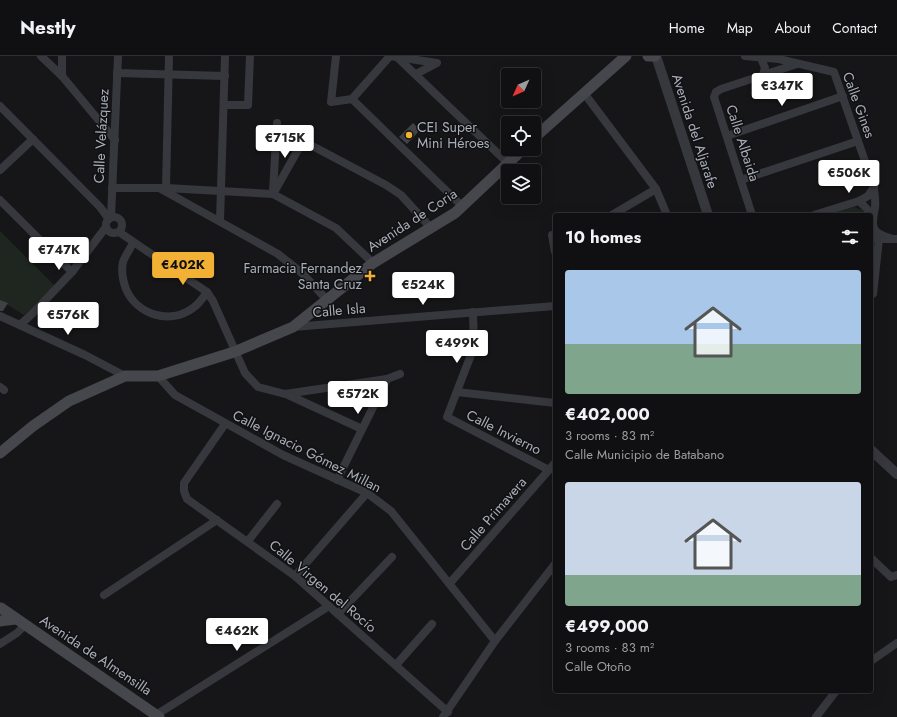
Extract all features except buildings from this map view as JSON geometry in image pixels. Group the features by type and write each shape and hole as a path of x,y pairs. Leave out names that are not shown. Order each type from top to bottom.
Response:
{"main road":[{"path":"541,132 626,56"},
{"path":"648,56 655,56"},
{"name":"Avenida de Coria","path":"508,164 515,156"},
{"name":"Avenida de Coria","path":"125,376 158,376 234,352 293,327 373,263 463,207 501,171"},
{"path":"0,453 33,426 69,401 125,376"},
{"name":"Avenida de Almensilla","path":"0,613 20,622 157,716"}],"street":[{"path":"41,56 62,76 104,125 114,140"},
{"path":"62,56 62,76"},
{"name":"Calle Velázquez","path":"109,221 118,56"},
{"path":"163,188 169,56"},
{"path":"220,221 225,56"},
{"path":"224,105 248,105 250,56"},
{"path":"336,56 331,102 352,99 392,57"},
{"name":"Avenida del Aljarafe","path":"655,56 707,213"},
{"name":"Calle Gines","path":"745,56 780,58 797,64 834,72 874,187 875,206 873,213"},
{"path":"392,57 416,74 508,164"},
{"path":"392,57 437,62 416,74"},
{"path":"761,58 765,68 763,75"},
{"name":"Calle Albaida","path":"751,213 714,97 716,92 797,64"},
{"path":"117,73 225,76"},
{"path":"584,93 656,189 666,213"},
{"path":"727,136 843,96"},
{"path":"352,99 463,207"},
{"path":"0,106 100,207 109,221 111,233 119,232 133,243 200,285 207,292 213,301 234,352 245,373 258,387 285,394 362,429"},
{"path":"273,194 277,123"},
{"path":"0,170 33,139"},
{"path":"273,194 304,141 402,195 431,228"},
{"path":"741,180 858,141"},
{"path":"820,213 859,201 868,196 874,187"},
{"path":"112,188 163,188 273,194 336,228 373,263"},
{"path":"163,188 278,254 302,273 327,300"},
{"path":"615,213 656,189"},
{"path":"0,200 72,272"},
{"path":"859,201 868,213"},
{"path":"20,325 72,272 109,221 117,217 121,220 123,225 119,232"},
{"path":"873,227 874,230 880,235 894,238"},
{"path":"873,294 875,239 894,238"},
{"path":"133,243 123,262 122,272 127,292 134,302 141,308 151,314 172,317 192,309 200,302 207,292"},
{"name":"Calle Isla","path":"293,327 553,306"},
{"path":"473,312 474,347 457,392 553,403"},
{"path":"0,316 85,355 125,376"},
{"path":"285,394 387,378 400,374"},
{"name":"Calle Ignacio Gómez Millan","path":"158,376 175,395 225,424 283,455 366,494 391,510 495,641"},
{"path":"337,480 387,378"},
{"name":"Calle Invierno","path":"457,392 447,417 549,470"},
{"name":"Calle Virgen del Rocío","path":"225,424 184,483 184,491 187,499 248,541 295,576 396,665 446,714"},
{"path":"873,452 897,474"},
{"name":"Calle Primavera","path":"450,583 553,465"},
{"path":"295,576 366,494"},
{"path":"248,541 277,504"},
{"path":"104,595 217,520"},
{"path":"338,614 392,556"},
{"path":"873,560 891,577 897,575"},
{"path":"446,714 495,641 553,567"},
{"path":"157,716 329,606"},
{"path":"0,644 17,633 20,622"},
{"path":"396,665 432,624"},
{"path":"873,660 897,643"},
{"path":"816,717 834,693"}],"shaded area":[{"path":"854,207 862,210 864,213 833,213"},
{"path":"0,231 55,286 24,315 0,300"}],"place":[{"name":"CEI Super Mini Héroes","path":"409,135"},
{"name":"Farmacia Fernandez Santa Cruz","path":"370,276"}]}
